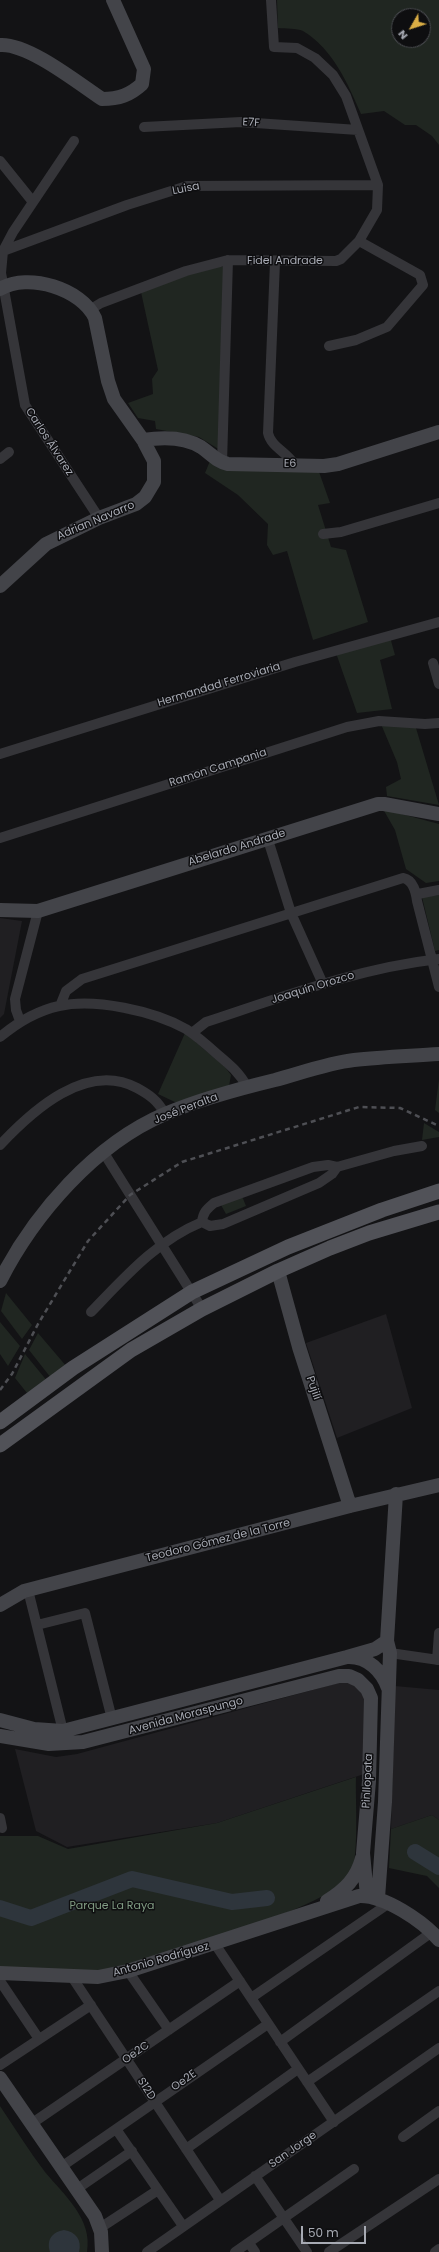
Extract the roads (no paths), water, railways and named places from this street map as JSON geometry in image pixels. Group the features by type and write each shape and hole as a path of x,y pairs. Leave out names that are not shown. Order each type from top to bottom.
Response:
{"main road":[{"path":"0,1422 73,1368 192,1292 288,1247 382,1210 439,1191"},
{"path":"0,1445 131,1350 202,1309 278,1271 369,1233 439,1212"}],"street":[{"path":"0,45 8,44 25,49 102,99 118,99 132,93 142,84 144,69 113,0"},
{"name":"Fidel Andrade","path":"91,309 101,303 186,271 228,260 275,262 338,261 359,241 377,210 378,185 346,96 333,74 315,58 297,48 274,47 271,0"},
{"name":"E7F","path":"144,127 241,122 358,130"},
{"name":"Carlos Álvarez","path":"74,141 13,232 3,251 1,288 25,405 99,518"},
{"path":"0,160 33,202"},
{"name":"Luisa","path":"3,251 127,205 187,186 378,185"},
{"path":"329,346 356,340 387,327 421,290 423,285 420,275 359,241"},
{"path":"222,463 228,260"},
{"path":"275,262 268,432 272,442 291,458 294,464"},
{"path":"1,288 30,282 47,285 63,289 83,300 91,309"},
{"name":"Adrian Navarro","path":"0,586 46,544 99,518 136,504 145,497 154,482 154,461 143,440 114,399 108,381 95,318 91,309"},
{"name":"E6","path":"222,463 324,466 338,464 439,432"},
{"path":"143,440 158,437 181,440 200,447 222,463"},
{"path":"0,459 9,452"},
{"path":"323,534 341,532 390,519 439,503"},
{"name":"Hermandad Ferroviaria","path":"0,754 295,662 439,622"},
{"path":"433,663 439,684"},
{"name":"Ramon Campania","path":"0,838 347,727 379,720 425,724 439,723"},
{"name":"Abelardo Andrade","path":"38,911 378,804 439,814"},
{"path":"269,843 291,913 323,984"},
{"path":"60,1006 66,991 82,979 403,878 409,880 418,894 417,901 435,960 439,987"},
{"path":"418,894 439,890"},
{"path":"0,910 38,911 15,998 16,1010 20,1021"},
{"name":"Joaquín Orozco","path":"192,1033 206,1022 323,984 370,971 435,960"},
{"path":"0,1036 20,1021 60,1006 105,1006 130,1009 153,1016 192,1033 235,1069 247,1087"},
{"name":"José Peralta","path":"0,1281 24,1239 63,1187 104,1153 135,1130 165,1114 247,1087 353,1060 439,1054"},
{"path":"0,1145 48,1102 68,1089 91,1082 117,1081 130,1084 150,1095 160,1104 165,1114"},
{"path":"202,1222 203,1215 207,1208 214,1203 313,1167 328,1165 337,1167 394,1151 422,1146"},
{"path":"104,1153 202,1309"},
{"path":"90,1312 138,1264 184,1229 202,1222 210,1226 223,1224 319,1183 332,1174 337,1167"},
{"name":"Pujilí","path":"278,1271 299,1346 350,1506"},
{"name":"Teodoro Gómez de la Torre","path":"0,1605 28,1590 396,1494 439,1485"},
{"name":"Pinllopata","path":"378,1899 385,1802 389,1696 388,1647 396,1494"},
{"path":"28,1590 63,1731"},
{"path":"37,1625 85,1614 112,1719"},
{"path":"388,1647 438,1660 439,1633"},
{"name":"Pinllopata","path":"378,1899 363,1853 369,1781 372,1704 367,1689 376,1668 388,1647"},
{"name":"Avenida Moraspungo","path":"0,1720 34,1729 63,1731 375,1649 388,1647"},
{"path":"347,1657 362,1660 376,1668"},
{"name":"Pinllopata","path":"376,1668 384,1678 389,1696"},
{"name":"Avenida Moraspungo","path":"0,1736 33,1743 72,1743 114,1735 338,1676 353,1678 367,1689"},
{"name":"Antonio Rodríguez","path":"315,1909 348,1885 356,1875 363,1853"},
{"name":"Antonio Rodríguez","path":"0,1973 98,1977 128,1971 215,1944 315,1909 359,1896 378,1899"},
{"path":"251,1998 378,1899 422,1923 436,1936 280,2042"},
{"path":"215,1944 334,2122"},
{"path":"128,1971 169,2030"},
{"name":"S12D","path":"72,1977 220,2200"},
{"path":"0,1981 39,2039"},
{"name":"Oe2C","path":"31,2124 127,2060 240,1981"},
{"path":"307,2082 439,1991"},
{"path":"0,2065 91,2005"},
{"name":"Oe2E","path":"61,2167 268,2024"},
{"name":"San Jorge","path":"147,2252 439,2048"},
{"path":"186,2149 298,2069"},
{"path":"0,2078 95,2216 100,2228 105,2250"},
{"path":"403,2137 439,2111"},
{"path":"116,2129 183,2226"},
{"path":"77,2189 132,2151"},
{"path":"235,2252 354,2169"},
{"path":"254,2176 307,2252"},
{"path":"329,2252 439,2179"},
{"path":"100,2228 158,2190"},
{"path":"249,2243 255,2252"},
{"path":"435,2252 439,2249"}],"waterway":[{"path":"415,1852 439,1867"},
{"path":"0,1908 31,1918 132,1879 232,1902 267,1898"}],"railway":[{"path":"0,1390 12,1374 38,1324 88,1241 130,1195 182,1162 359,1107 400,1108 439,1126"}],"park label":[{"name":"Parque La Raya","path":"112,1906"}]}
